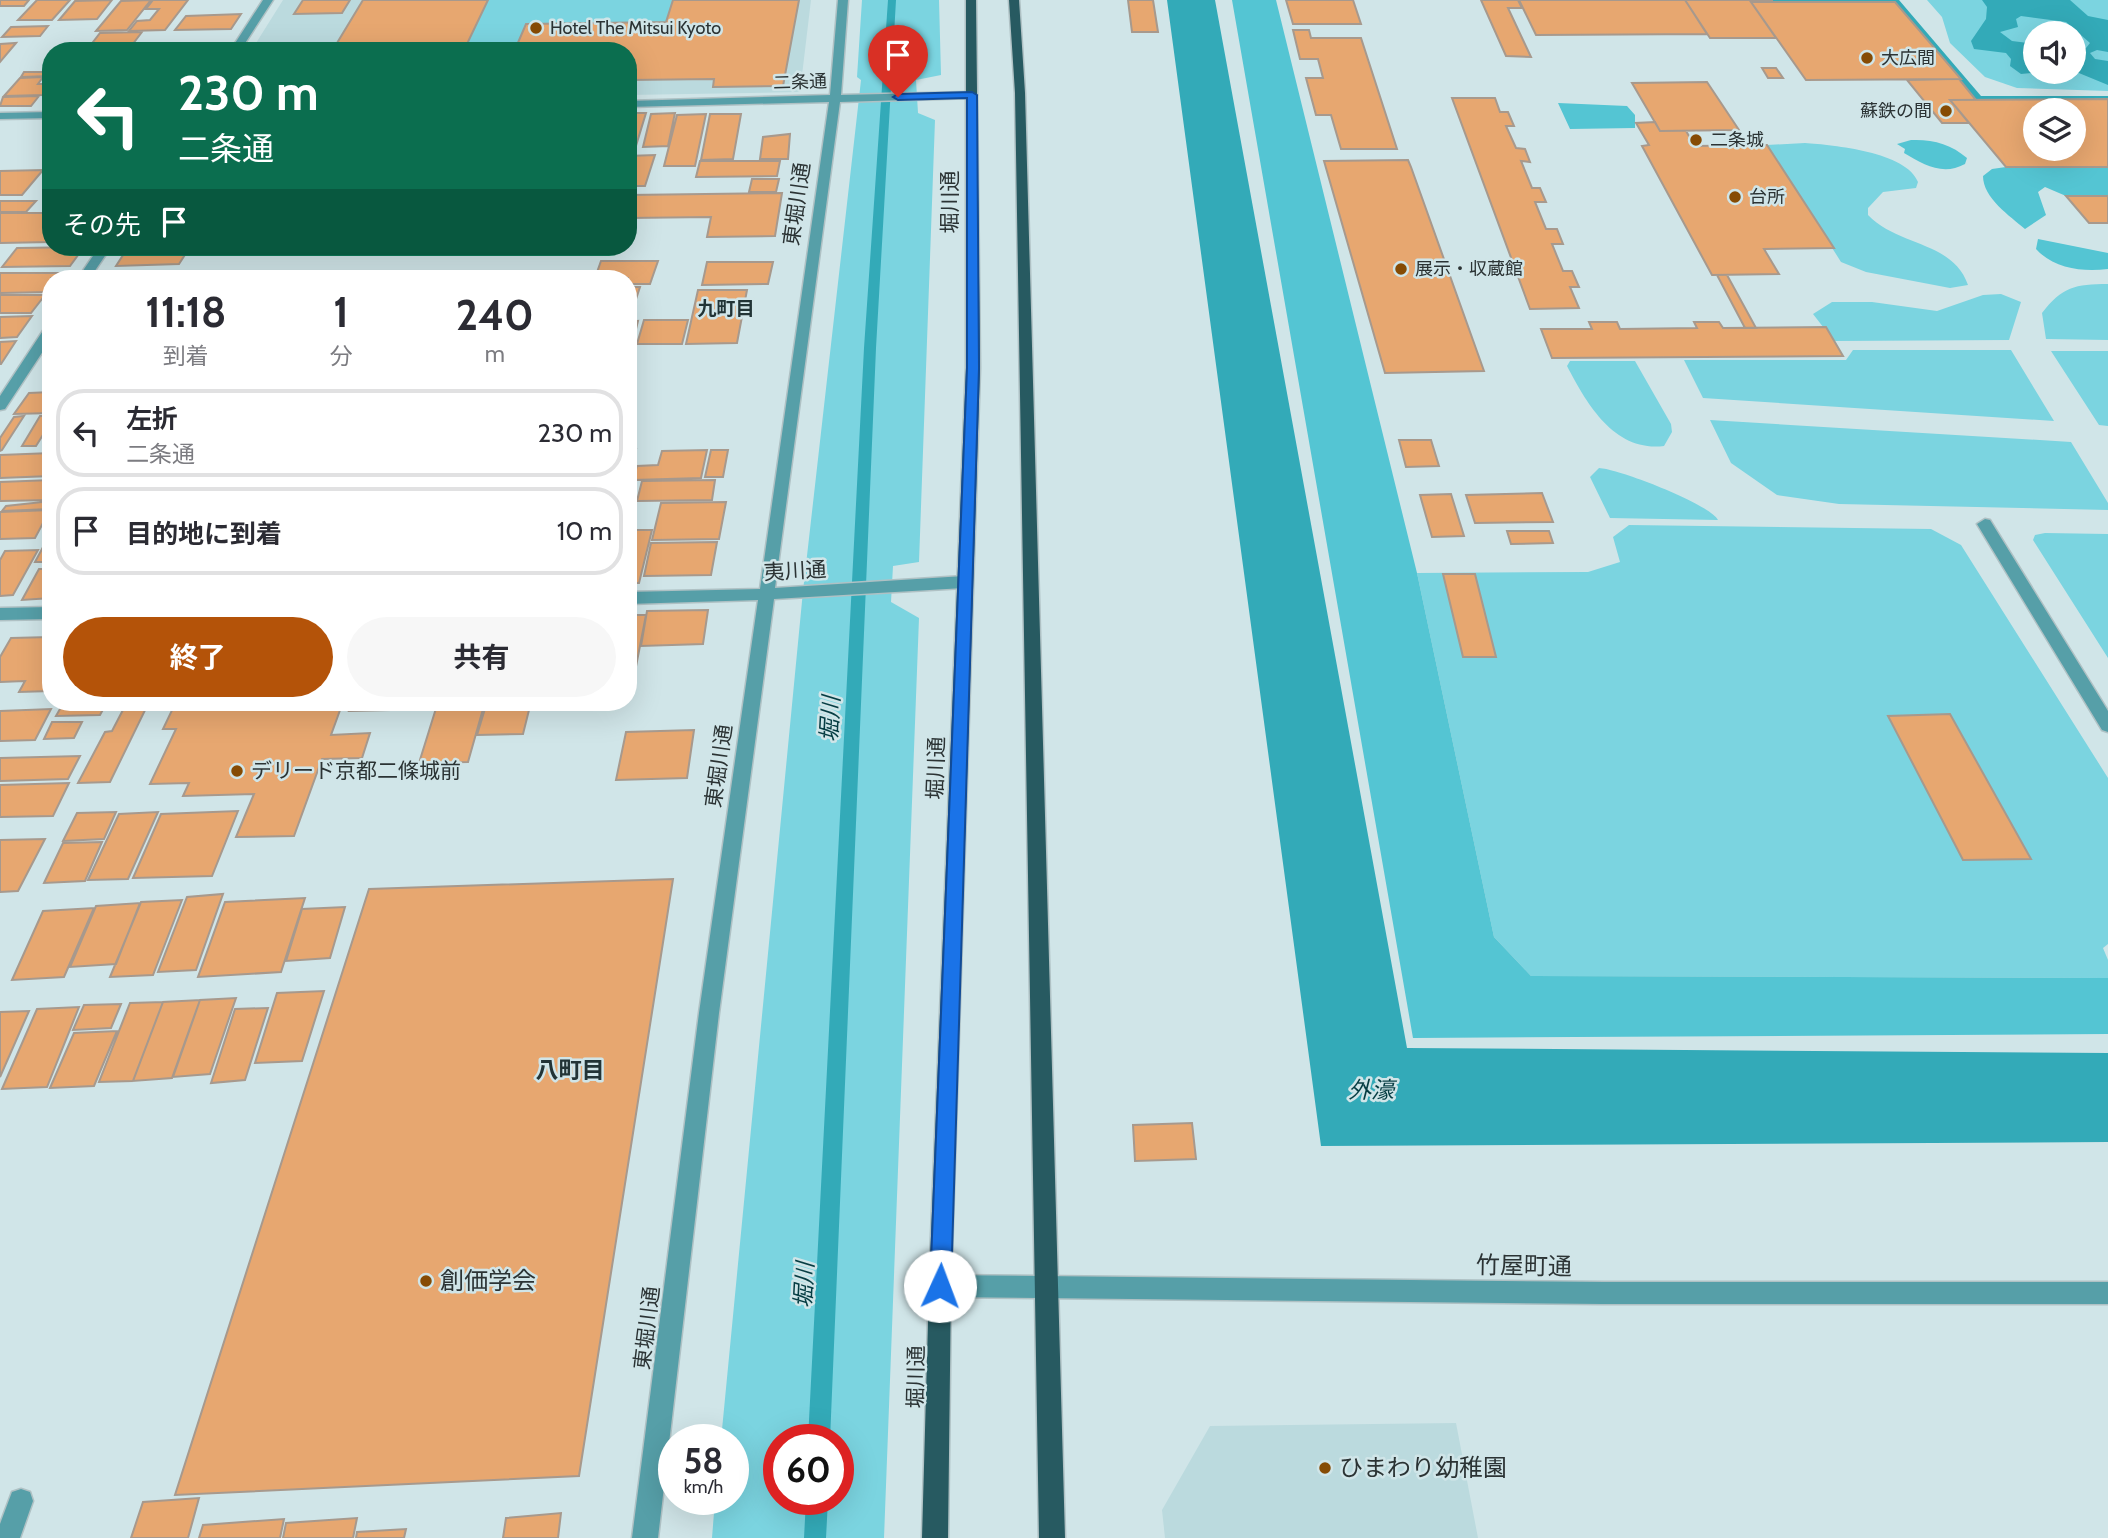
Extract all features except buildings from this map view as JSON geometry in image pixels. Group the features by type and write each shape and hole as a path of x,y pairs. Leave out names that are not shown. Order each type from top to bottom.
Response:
{"main road":[{"name":"堀川通","path":"935,1538 940,1286 954,967 964,582 973,368 971,0"},
{"path":"1014,0 1021,107 1052,1538"}],"street":[{"path":"241,42 268,0"},
{"name":"東堀川通","path":"645,1538 709,1013 835,99 843,0"},
{"name":"二条通","path":"637,104 972,95"},
{"path":"0,116 42,115"},
{"path":"0,406 42,343"},
{"path":"1985,524 2108,725"},
{"name":"夷川通","path":"637,598 964,582"},
{"path":"0,614 42,613"},
{"name":"竹屋町通","path":"940,1286 1045,1285 1604,1293 2108,1293"},
{"path":"7,1538 21,1501"}],"shaded area":[{"name":"Hotel The Mitsui Kyoto","path":"283,0 811,0 800,92 637,95 637,42 257,42"},
{"path":"488,0 673,0 666,22 527,24 518,42 468,42"},
{"path":"862,0 939,0 941,75 916,80 918,113 935,120 919,562 893,566 891,602 919,618 884,1538 712,1538 714,1515 749,1515 749,1424 723,1424 803,591 861,80 857,77"},
{"path":"1232,0 1276,0 1417,573 1494,937 1531,976 2108,978 2108,1034 1413,1038"},
{"path":"1927,0 2108,0 2108,91 2017,88 1985,77 1950,43 1942,17"},
{"path":"1558,103 1627,106 1635,115 1635,128 1570,129"},
{"path":"1926,140 1948,146 1967,158 1965,164 1949,169 1926,165 1904,153 1905,149 1897,144"},
{"path":"1805,143 1868,152 1885,157 1911,172 1918,182 1916,188 1883,192 1868,208 1868,215 1895,233 1950,260 1961,271 1968,285 1950,288 1866,272 1841,262 1767,145"},
{"path":"2108,167 2108,196 2066,196 2045,187 2038,192 2046,215 2025,229 1998,206 1984,184 1983,176 1992,169"},
{"path":"2038,239 2108,253 2108,269 2089,270 2060,265 2036,249"},
{"path":"2108,284 2108,340 2046,339 2042,313 2056,298 2078,286"},
{"path":"2001,294 2021,302 2009,340 1834,341 1813,314 1832,302 1872,302 1937,311 1983,295"},
{"path":"1853,350 2011,350 2054,421 1703,398 1684,360 1846,360"},
{"path":"2051,351 2108,351 2108,426 2099,425"},
{"path":"1570,361 1635,361 1671,424 1672,432 1664,446 1646,446 1631,441 1604,422 1575,381 1567,366"},
{"path":"1710,420 2071,442 2108,503 2108,510 1839,504 1777,495 1731,463"},
{"path":"1599,468 1663,488 1699,505 1718,520 1610,518 1590,477"},
{"path":"1629,525 1931,529 1961,545 2108,778 2108,944 2103,948 2108,960 2108,978 1531,976 1494,937 1417,573 1588,572 1620,562 1613,537"},
{"path":"2108,534 2108,658 2033,540 2035,535"},
{"name":"ひまわり幼稚園","path":"1456,1423 1478,1538 1165,1538 1162,1510 1210,1426"}],"water":[{"name":"外濠","path":"1167,0 1215,0 1407,1048 2108,1053 2108,1142 1321,1146"},
{"path":"1982,0 2070,0 2088,16 2108,20 2108,52 2097,50 2090,53 2095,59 2108,61 2108,85 2086,76 2086,48 2090,43 2086,40 2086,21 2058,21 2021,16 2016,19 2018,27 2000,32 2012,41 2023,42 2023,74 2010,66 2011,59 2006,53 1974,49 1971,41 1986,19 1987,7"}],"waterway":[{"name":"堀川","path":"820,1424 870,348 892,0"},
{"path":"1775,0 1896,2 1978,99 2108,99"},
{"name":"堀川","path":"815,1538 816,1515"}],"place":[{"name":"Hotel The Mitsui Kyoto","path":"536,28"},
{"name":"大広間","path":"1867,58"},
{"name":"蘇鉄の間","path":"1946,111"},
{"name":"二条城","path":"1696,140"},
{"name":"台所","path":"1735,197"},
{"name":"展示・収蔵館","path":"1401,269"},
{"name":"デリード京都二條城前","path":"237,771"},
{"name":"創価学会","path":"426,1281"},
{"name":"ひまわり幼稚園","path":"1325,1468"}],"district":[{"name":"九町目","path":"726,308"},
{"name":"八町目","path":"570,1070"}],"route":[{"path":"898,97 972,95 973,368 964,582 954,967 940,1286"}]}
